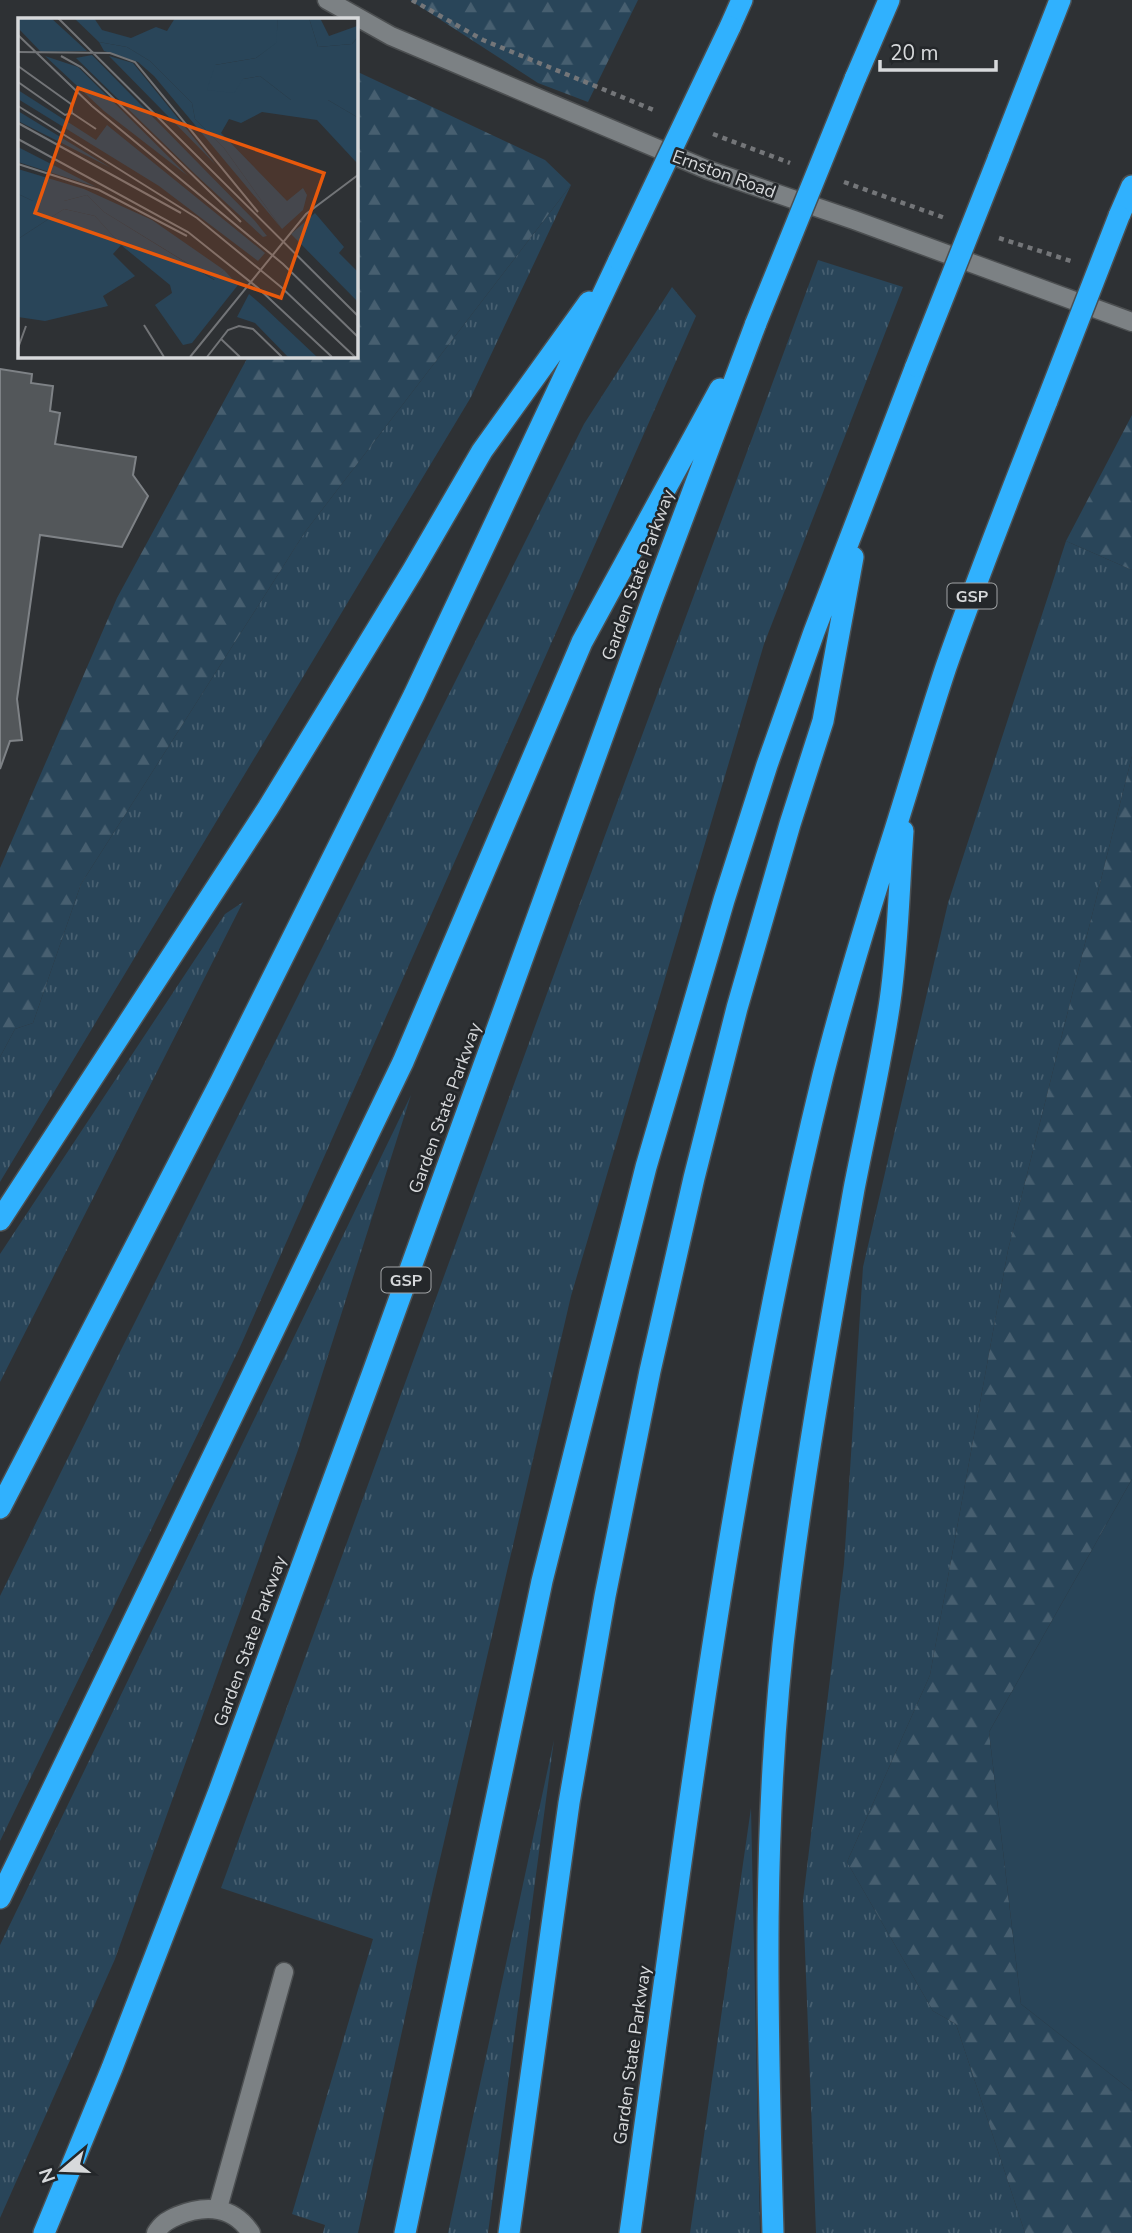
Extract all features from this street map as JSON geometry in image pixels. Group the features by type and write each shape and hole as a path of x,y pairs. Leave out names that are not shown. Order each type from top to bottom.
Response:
{"highway":[{"path":"0,1508 221,1081 414,695 742,0"},
{"name":"Garden State Parkway","path":"44,2233 112,2068 219,1791 652,600 756,323 889,0"},
{"path":"405,2233 542,1581 646,1167 713,937 767,765 863,503 1060,0"},
{"name":"Garden State Parkway","path":"630,2233 708,1682 739,1485 792,1210 824,1072 861,936 946,669 992,541 1132,186"},
{"path":"0,1220 268,808 482,451 619,260"},
{"path":"0,1898 403,1062 582,642 756,323"},
{"path":"509,2233 571,1790 605,1596 650,1371 694,1178 737,1008 823,721 863,503"},
{"path":"773,2233 767,2038 768,1867 781,1679 788,1605 806,1479 852,1202 890,1000 906,794"}],"street":[{"name":"Ernston Road","path":"327,0 391,36 708,170 1132,321"},
{"path":"218,2208 284,1972"},
{"path":"156,2233 162,2223 192,2210 218,2208 244,2222 251,2233"}],"path":[{"path":"412,0 483,40 662,113"},
{"path":"700,129 802,167"},
{"path":"841,181 955,222"},
{"path":"993,235 1082,264"}],"green space":[{"path":"410,0 638,0 588,102 538,83"},
{"path":"357,73 545,160 571,185 305,532 81,884 33,1023 15,1029 0,1057 0,868 117,598 248,357 357,357"},
{"path":"571,185 471,397 0,1182 0,1057 15,1029 33,1023 81,884 305,532"},
{"path":"818,260 903,287 764,644 571,1296 433,1889 358,2233 323,2233 325,2225 292,2214 373,1939 221,1888"},
{"path":"672,287 696,316 240,1347 0,1841 0,1596 584,424"},
{"path":"1132,415 1132,570 1066,541"},
{"path":"1066,541 1132,570 1132,756 1008,1250 930,1675 847,1862 933,2011 956,2024 1025,2233 816,2233 803,1900 844,1564 863,1267 948,903"},
{"path":"1132,756 1132,1479 989,1732 1021,2004 1132,2091 1132,2233 1025,2233 956,2024 933,2011 847,1862 930,1675 1008,1250"},
{"path":"243,902 0,1382 0,1254 225,914"},
{"path":"411,1095 298,1450 115,1959 0,2218 0,1945"},
{"path":"1132,1479 1132,2091 1021,2004 989,1732"},
{"path":"554,1740 488,2233 448,2233"},
{"path":"751,1808 760,2233 690,2233"}],"building":[{"path":"0,369 32,374 31,383 53,386 50,411 60,413 55,444 136,457 133,475 148,496 122,547 40,535 17,699 22,740 10,741 0,769"}]}
